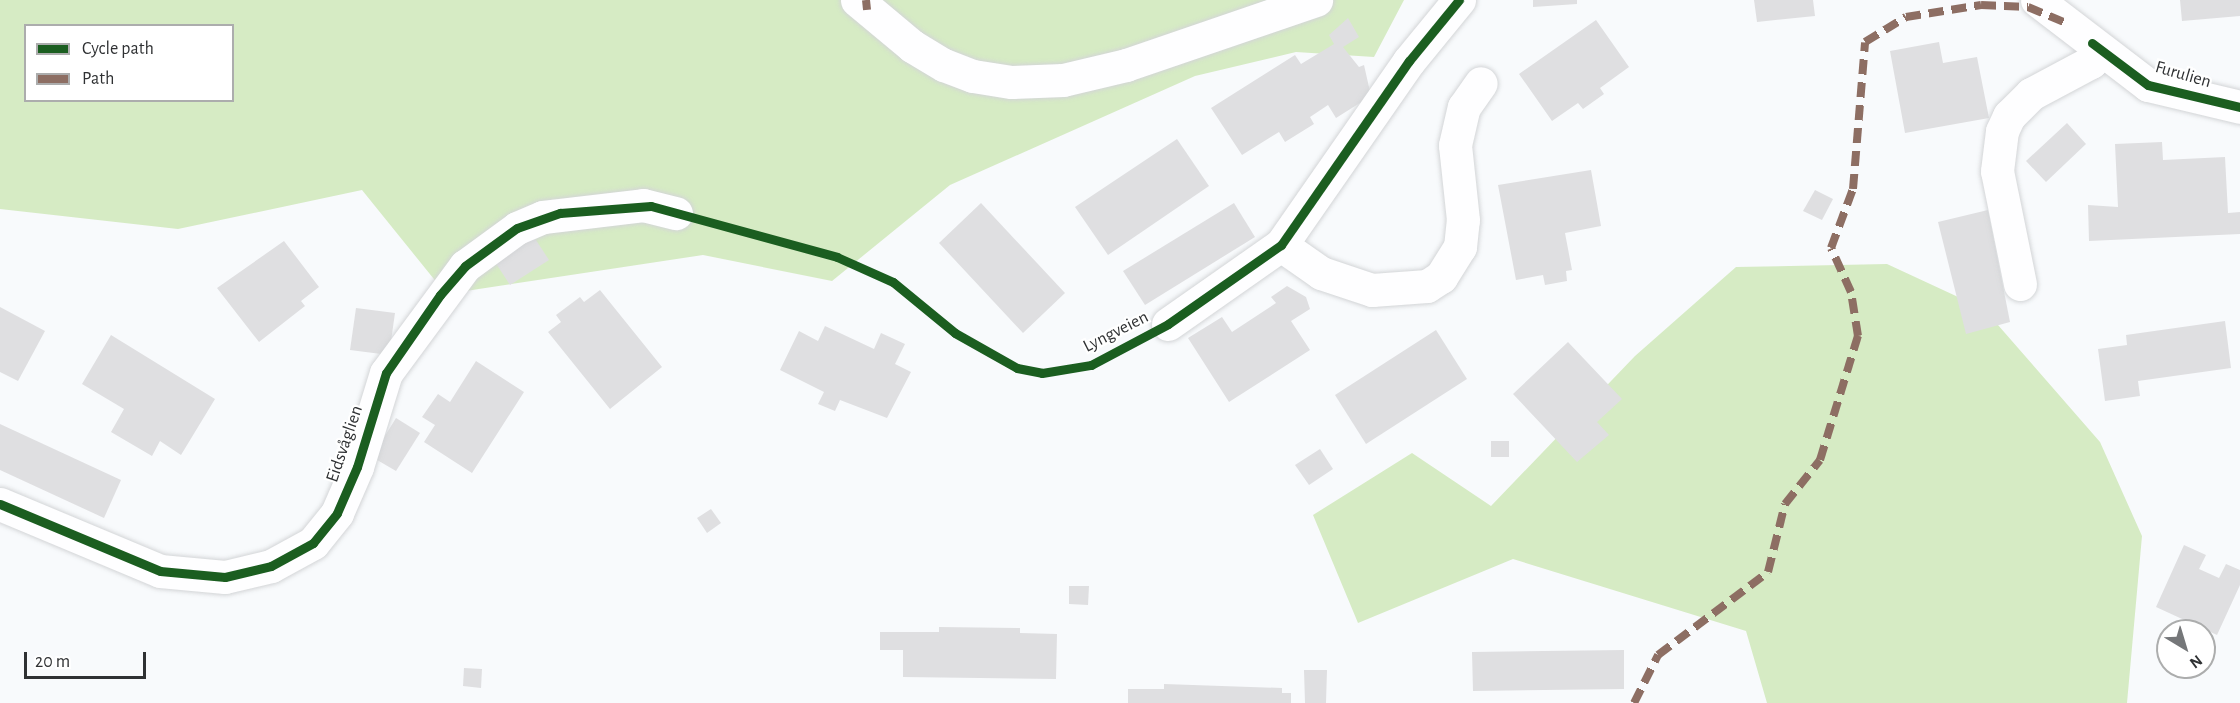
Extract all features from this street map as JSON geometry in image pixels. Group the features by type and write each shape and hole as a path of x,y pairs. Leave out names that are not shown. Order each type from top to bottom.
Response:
{"street":[{"path":"857,0 912,46 944,65 973,76 1012,82 1063,80 1126,65 1316,0"},
{"name":"Lyngveien","path":"1168,324 1281,245 1402,70 1459,0"},
{"name":"Furulien","path":"2037,0 2096,48 2148,85 2240,107"},
{"path":"2020,284 1997,171 2002,131 2009,116 2031,94 2091,62 2096,48"},
{"path":"1281,245 1321,273 1372,290 1427,286 1441,277 1460,247 1462,229 1455,145 1464,107 1481,83"},
{"name":"Eidsvåglien","path":"0,504 160,571 225,577 271,566 314,543 337,513 357,467 386,374 465,266 517,228 543,217 643,205 676,213"}],"green space":[{"path":"0,0 1404,0 1374,57 1296,52 1195,76 950,185 832,281 703,255 446,294 362,190 178,229 0,209"},
{"path":"1887,264 1984,309 2100,442 2142,536 2127,703 1767,703 1746,631 1513,559 1358,623 1313,515 1412,453 1491,506 1635,356 1736,267"}],"building":[{"path":"1533,0 1577,0 1577,4 1533,7"},
{"path":"1754,0 1813,0 1815,16 1757,22"},
{"path":"2180,0 2240,0 2240,16 2182,21"},
{"path":"1348,18 1359,37 1343,47 1359,67 1364,65 1371,96 1336,118 1328,105 1310,117 1314,124 1285,142 1279,132 1242,155 1211,108 1295,55 1301,64 1334,44 1329,35"},
{"path":"1596,20 1629,67 1600,88 1604,94 1583,109 1578,103 1552,121 1519,74"},
{"path":"1939,42 1943,63 1977,57 1989,118 1905,133 1890,51"},
{"path":"2067,123 2086,144 2046,182 2026,161"},
{"path":"1177,139 1209,186 1108,255 1075,207"},
{"path":"2162,142 2163,160 2225,157 2228,213 2240,212 2240,234 2089,241 2088,205 2118,207 2115,144"},
{"path":"1591,170 1601,226 1565,233 1572,270 1566,271 1567,281 1545,285 1543,275 1516,280 1498,185"},
{"path":"1815,190 1833,199 1822,220 1803,211"},
{"path":"981,203 1065,293 1023,333 939,243"},
{"path":"1234,203 1255,237 1145,305 1123,271"},
{"path":"1988,210 2010,322 1966,334 1938,222"},
{"path":"534,237 549,260 510,285 495,262"},
{"path":"284,241 319,287 301,301 305,306 259,342 217,288"},
{"path":"1287,286 1306,297 1310,309 1291,321 1310,350 1229,402 1188,338 1222,317 1232,332 1276,303 1271,297"},
{"path":"600,290 662,367 610,409 548,332 561,322 556,315 580,297 584,302"},
{"path":"0,307 45,331 18,381 0,372"},
{"path":"356,308 395,313 389,355 350,350"},
{"path":"2225,321 2231,368 2138,381 2140,396 2105,401 2098,349 2127,345 2126,335"},
{"path":"825,326 874,349 881,333 905,344 895,364 911,372 887,418 840,400 835,411 818,404 824,392 780,370 799,331 818,341"},
{"path":"1436,330 1467,379 1366,444 1335,395"},
{"path":"111,335 215,399 181,455 160,441 152,456 111,432 124,409 82,384"},
{"path":"1568,342 1622,399 1597,422 1609,435 1577,462 1513,394"},
{"path":"476,361 524,392 472,473 424,442 435,425 422,417 438,394 450,402"},
{"path":"396,418 420,433 396,471 372,457"},
{"path":"0,424 121,480 104,518 0,470"},
{"path":"1491,441 1509,441 1509,457 1491,457"},
{"path":"1320,449 1333,469 1309,485 1295,465"},
{"path":"711,509 721,523 707,533 697,518"},
{"path":"2184,545 2206,555 2199,569 2219,578 2226,564 2240,570 2240,585 2217,635 2216,619 2182,619 2156,607"},
{"path":"1069,586 1089,586 1088,605 1069,604"},
{"path":"939,627 1020,628 1020,633 1057,634 1056,679 903,677 903,650 880,650 880,632 939,632"},
{"path":"1624,650 1624,689 1473,691 1472,652"},
{"path":"464,668 482,669 481,688 463,686"},
{"path":"1304,670 1327,670 1326,703 1305,703"},
{"path":"1164,684 1282,688 1282,693 1291,693 1291,703 1128,703 1128,689 1164,689"}],"marked path":[{"path":"866,0 867,10"},
{"path":"1634,703 1658,655 1768,572 1785,504 1820,460 1858,336 1851,292 1831,248 1853,189 1865,42 1906,17 1981,5 2028,7 2066,23"}],"cycle path":[{"path":"0,504 160,571 225,577 271,566 313,543 337,513 357,467 386,373 440,295 465,266 517,228 560,213 651,206 837,257 893,282 955,333 1017,368 1042,373 1091,365 1168,324 1281,245 1409,61 1459,0"},
{"path":"2092,43 2148,85 2240,107"}]}
